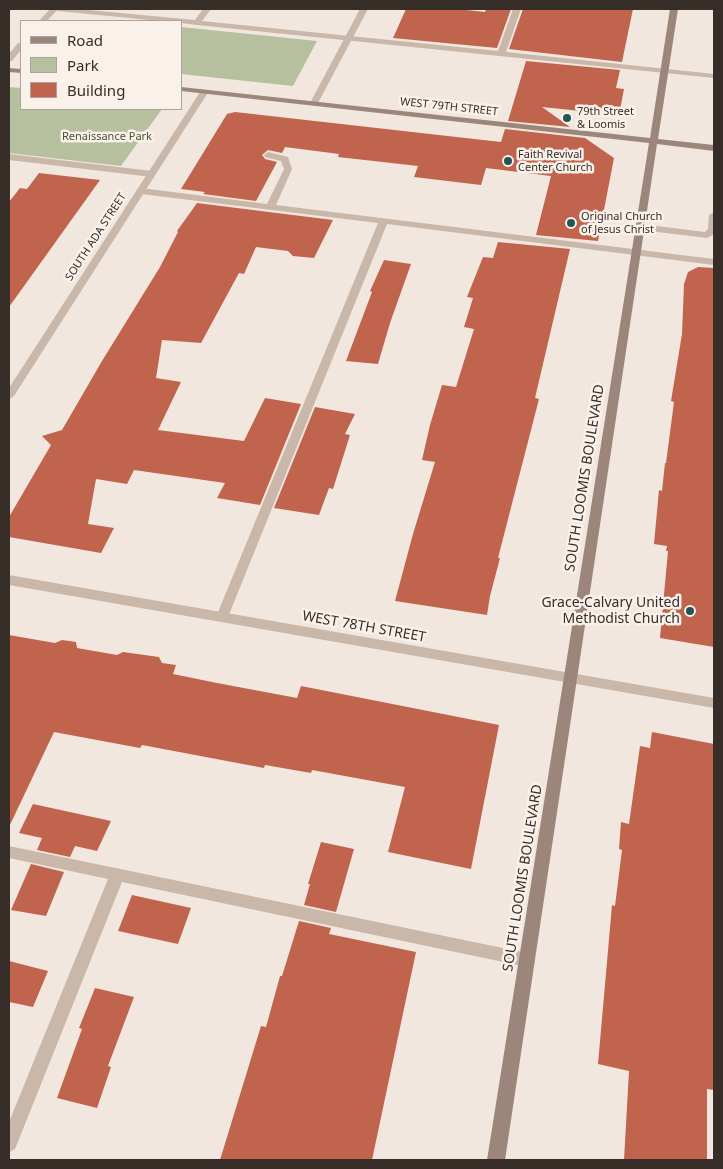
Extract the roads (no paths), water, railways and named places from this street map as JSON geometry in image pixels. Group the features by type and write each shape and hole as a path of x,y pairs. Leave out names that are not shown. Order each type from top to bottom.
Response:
{"street":[{"path":"44,20 56,9 171,20"},
{"path":"197,23 207,9"},
{"path":"314,103 364,9"},
{"path":"501,54 517,9"},
{"name":"SOUTH LOOMIS BOULEVARD","path":"496,1160 674,9"},
{"path":"182,21 714,76"},
{"path":"9,59 20,46"},
{"name":"WEST 79TH STREET","path":"182,89 714,148"},
{"name":"SOUTH ADA STREET","path":"9,396 205,91"},
{"path":"268,155 285,159 288,168 270,207"},
{"path":"9,157 152,174"},
{"path":"141,191 714,262"},
{"path":"641,227 712,236 714,216"},
{"path":"222,618 384,222"},
{"name":"WEST 78TH STREET","path":"9,580 714,703"},
{"path":"9,852 527,960"},
{"path":"9,1143 117,875"}],"place":[{"name":"79th Street & Loomis","path":"567,118"},
{"name":"Faith Revival Center Church","path":"508,161"},
{"name":"Original Church of Jesus Christ","path":"571,223"},
{"name":"Grace-Calvary United Methodist Church","path":"690,611"}],"park label":[{"name":"Renaissance Park","path":"107,137"}]}
